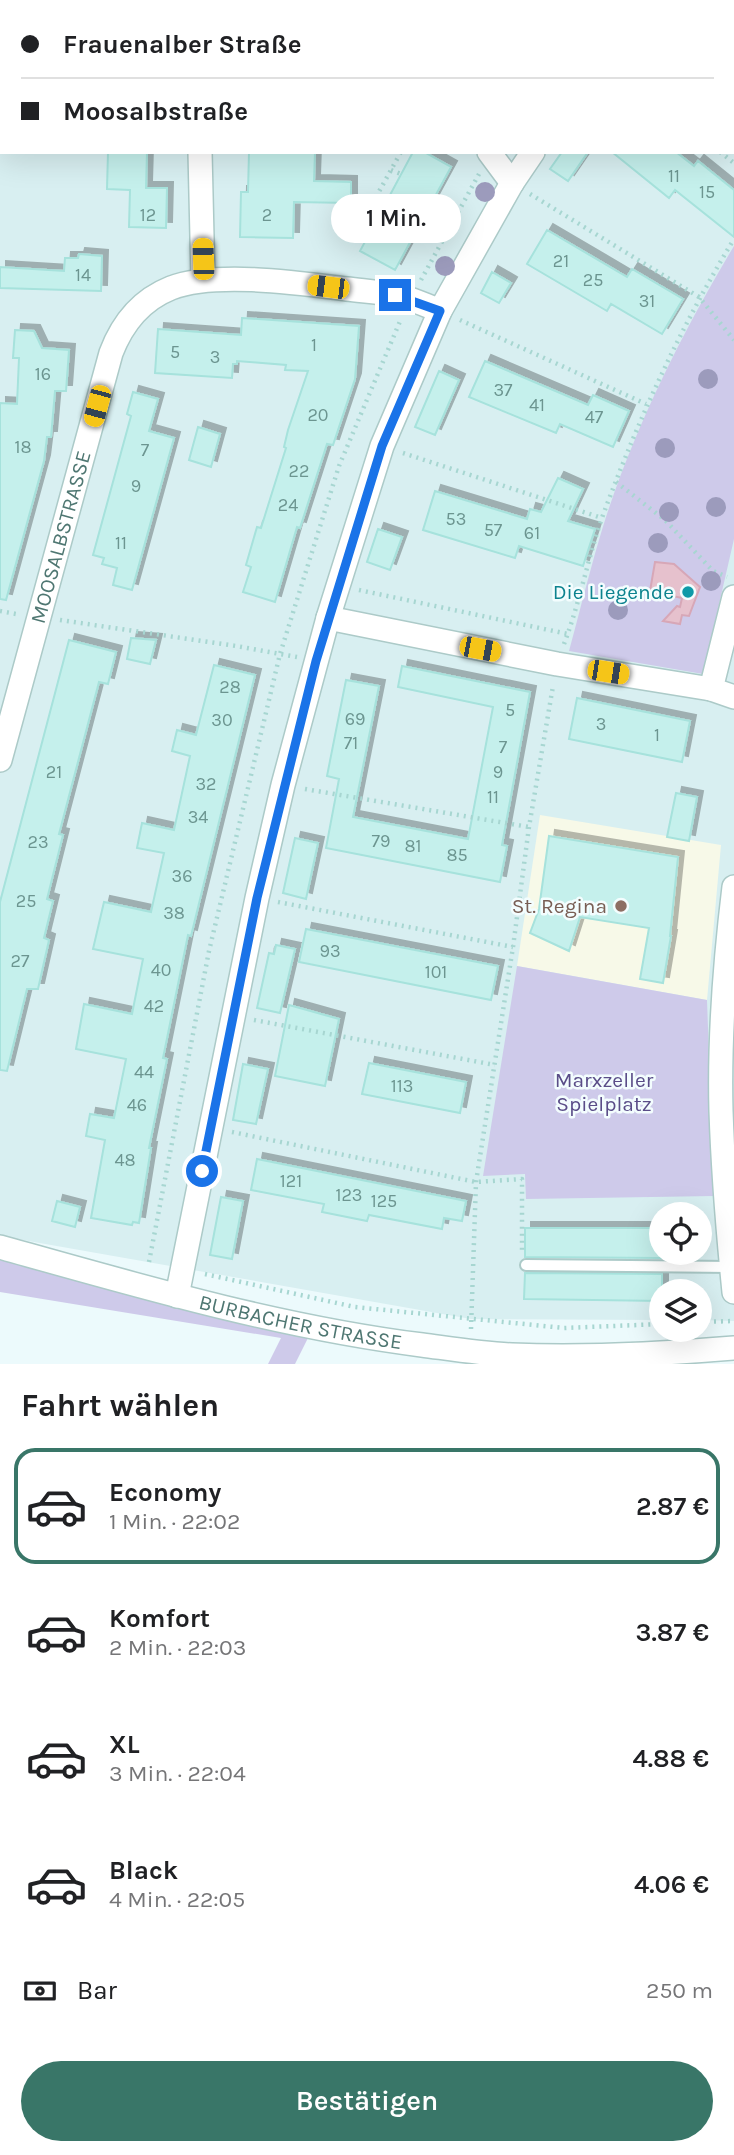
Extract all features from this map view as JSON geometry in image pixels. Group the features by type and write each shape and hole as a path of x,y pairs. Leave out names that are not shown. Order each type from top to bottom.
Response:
{"street":[{"path":"200,154 203,280"},
{"path":"490,154 512,183"},
{"path":"177,1296 257,898 283,785 338,585 382,446 440,311 512,183 532,154"},
{"name":"MOOSALBSTRASSE","path":"0,760 116,339 131,317 153,297 185,283 203,280 306,284 395,295 440,311"},
{"path":"710,689 734,597"},
{"path":"328,618 557,664 710,689 734,697"},
{"path":"734,887 724,991 721,1109 734,1292"},
{"name":"BURBACHER STRASSE","path":"0,1247 177,1296 380,1340 512,1355 670,1353 734,1348"}],"lane":[{"path":"526,1265 732,1267"}],"path":[{"path":"371,229 361,224 400,154"},
{"path":"391,170 401,174"},
{"path":"512,183 699,297 734,340"},
{"path":"470,1351 476,1182 529,827 557,664 602,518 646,404 699,297 734,240"},
{"path":"440,311 646,404"},
{"path":"382,446 602,518"},
{"path":"616,482 664,520 713,570 734,580"},
{"path":"338,585 568,634"},
{"path":"0,611 236,646 316,661"},
{"path":"283,785 529,827"},
{"path":"257,898 513,947"},
{"path":"232,1016 495,1065"},
{"path":"211,1128 476,1182 522,1179 522,1265 526,1265"},
{"path":"137,1259 355,1307 564,1328 649,1325"},
{"path":"712,1322 734,1321"}],"shaded area":[{"path":"0,154 734,154 734,1321 712,1320 712,1279 649,1279 649,1320 471,1319 0,1236"},
{"path":"655,562 674,564 700,587 689,616 682,615 680,624 663,621 677,606 680,607 682,598 650,591"},
{"name":"St. Regina","path":"540,815 721,845 707,1000 517,966"}],"green space":[{"path":"734,246 734,539 703,674 569,651 601,534 632,447 679,344"},
{"name":"Marxzeller Spielplatz","path":"517,966 707,1000 714,1196 526,1199 525,1174 483,1176"},
{"path":"0,1260 309,1336 295,1364 268,1364 281,1338 0,1292"}],"building":[{"path":"108,154 147,154 146,188 167,188 166,228 129,227 130,190 107,189"},
{"path":"249,154 315,154 314,181 351,182 351,203 294,202 293,238 240,237 241,192 248,192"},
{"path":"412,154 428,154 451,167 395,270 360,251"},
{"path":"561,154 587,154 568,181 550,169"},
{"path":"614,154 679,154 694,166 698,161 734,190 734,237 675,190 669,198"},
{"path":"547,230 627,277 632,269 683,299 662,334 611,304 607,311 527,264"},
{"path":"79,254 102,256 101,291 0,288 0,267 64,271 65,258 78,258"},
{"path":"492,272 511,283 499,303 481,293"},
{"path":"242,318 359,326 355,379 333,445 327,444 300,528 297,527 275,602 243,592 251,567 246,565 257,527 261,528 286,448 288,430 308,371 285,370 286,365 237,361 237,364 233,364 232,378 155,373 158,329 241,335"},
{"path":"15,330 34,331 42,348 69,350 66,391 55,391 51,437 47,437 44,461 6,600 0,599 0,403 17,404 19,358 13,358"},
{"path":"485,361 588,405 593,395 629,411 613,447 560,424 556,433 469,397"},
{"path":"439,371 459,380 435,435 415,427"},
{"path":"133,392 158,399 149,431 174,438 132,590 113,585 117,568 102,564 104,558 93,555 131,416 127,414"},
{"path":"198,427 220,434 211,467 189,460"},
{"path":"558,478 583,489 568,521 595,529 583,566 519,546 515,558 423,530 435,491 527,519 530,509 541,512"},
{"path":"378,529 402,537 390,570 367,562"},
{"path":"131,638 156,640 150,664 127,659"},
{"path":"69,640 116,652 108,684 99,682 59,834 63,835 47,899 53,901 44,938 49,940 38,989 27,989 7,1071 0,1070 0,902"},
{"path":"214,665 255,675 191,936 188,935 163,1058 167,1059 149,1148 139,1223 133,1222 132,1225 91,1218 105,1140 86,1136 90,1114 114,1118 126,1059 76,1049 84,1004 132,1014 143,959 93,949 104,902 151,912 164,853 137,848 142,823 174,830 190,756 172,751 177,730 196,735"},
{"path":"402,666 530,692 502,845 507,846 500,882 326,848 339,779 327,776 346,680 379,686 353,817 468,839 493,707 398,687"},
{"path":"577,698 690,721 682,762 569,739"},
{"path":"676,793 697,797 689,841 667,837"},
{"path":"549,836 678,857 671,936 663,983 640,979 649,928 580,917 569,951 530,933 539,909"},
{"path":"295,838 318,843 306,899 283,893"},
{"path":"306,929 498,966 491,1000 299,962"},
{"path":"276,945 295,949 280,1013 257,1008 269,953 274,954"},
{"path":"289,1005 339,1019 325,1086 275,1076"},
{"path":"369,1063 466,1082 460,1113 362,1094"},
{"path":"243,1064 268,1069 256,1124 233,1120"},
{"path":"257,1159 466,1201 462,1221 444,1218 442,1229 369,1215 367,1221 322,1212 324,1204 251,1190"},
{"path":"221,1197 243,1201 232,1259 210,1255"},
{"path":"57,1201 80,1207 75,1227 52,1221"},
{"path":"525,1228 649,1228 649,1258 525,1257"},
{"path":"525,1273 662,1274 662,1279 649,1279 649,1301 524,1299"}],"place":[{"name":"Die Liegende","path":"688,592"},
{"name":"St. Regina","path":"621,906"}],"route":[{"path":"202,1171 257,898 316,661 382,446 440,311 395,295"}]}
